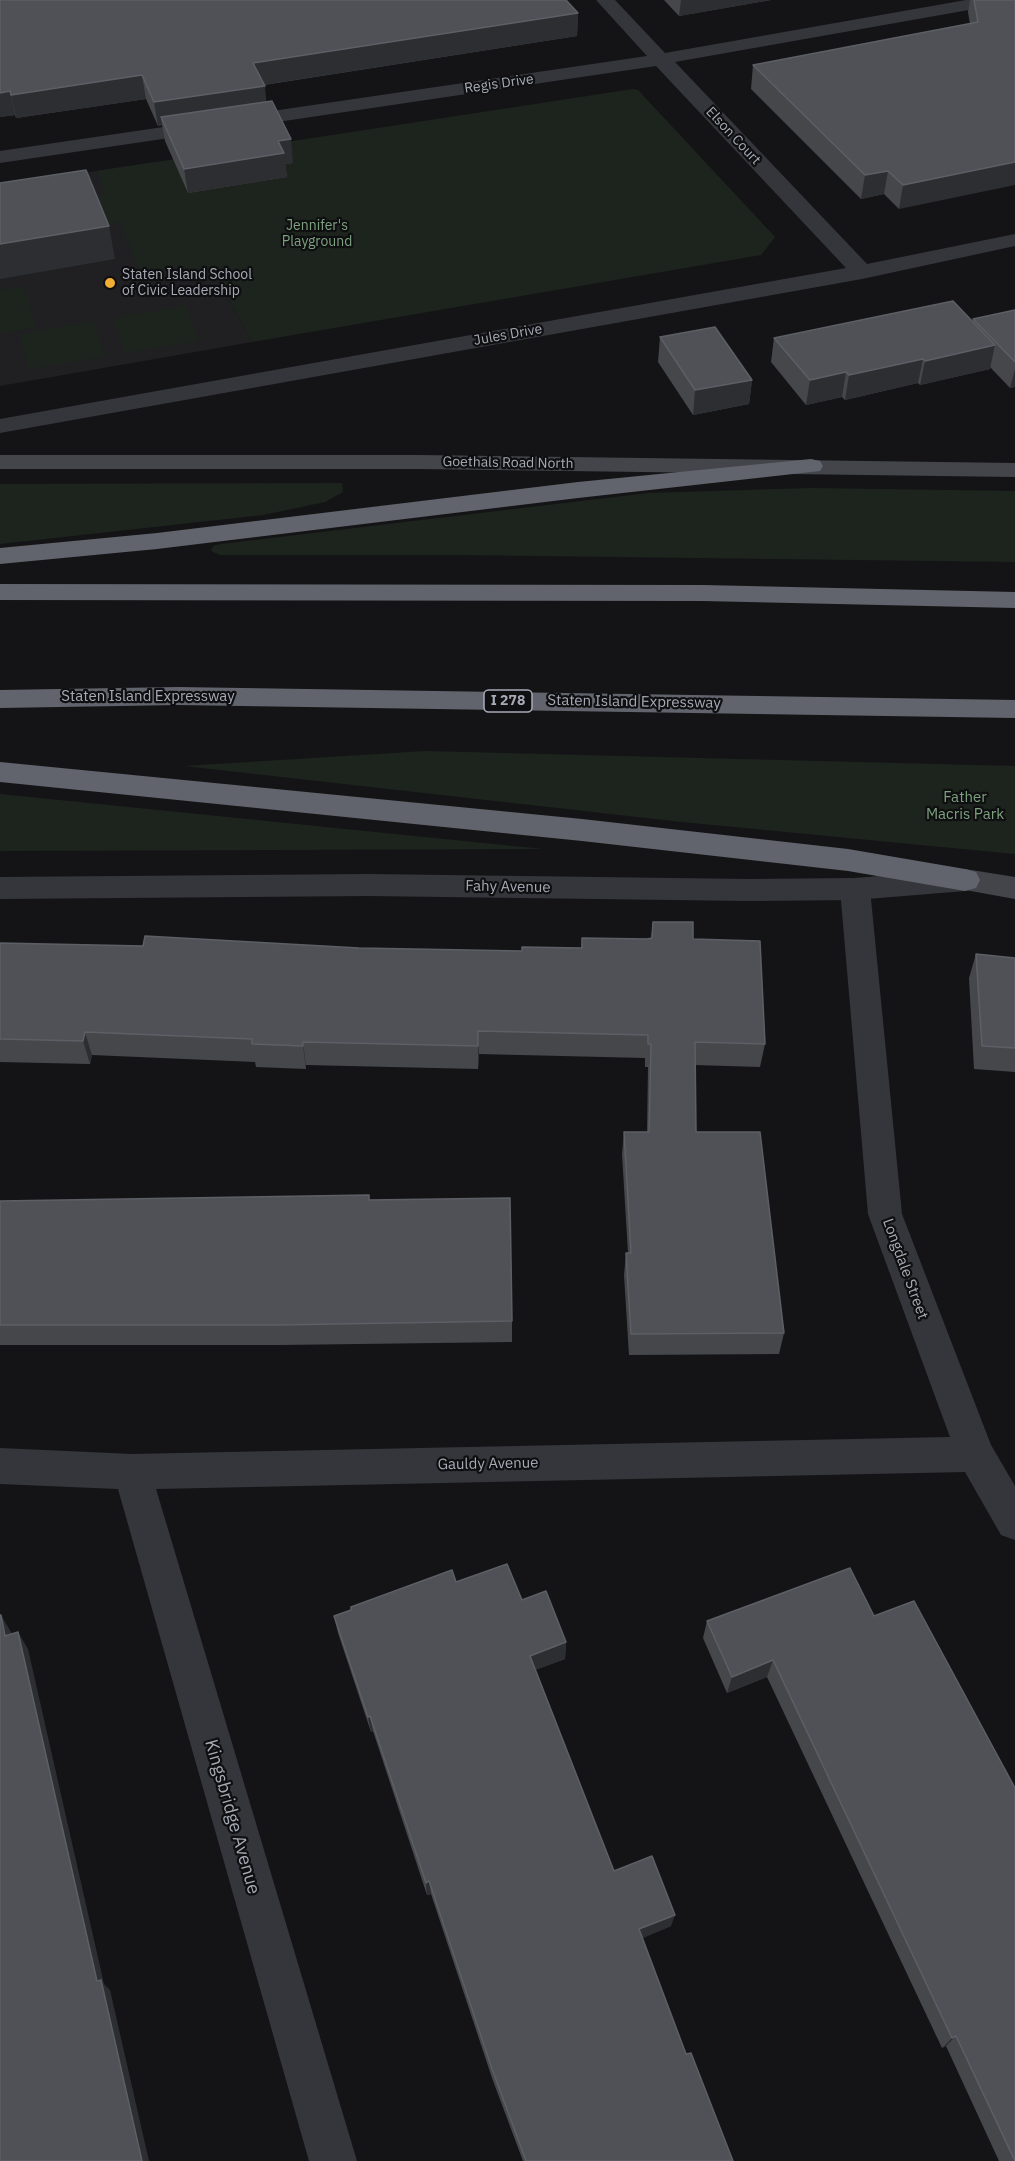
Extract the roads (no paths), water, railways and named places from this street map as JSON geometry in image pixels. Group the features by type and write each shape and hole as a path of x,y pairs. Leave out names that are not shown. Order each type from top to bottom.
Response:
{"highway":[{"path":"0,556 136,543 578,490 811,466"},
{"path":"0,592 633,592 1015,600"},
{"name":"Staten Island Expressway","path":"0,699 178,696 1015,709"},
{"path":"0,772 594,831 848,860 965,880"}],"main road":[{"name":"Goethals Road North","path":"0,462 418,462 1015,470"},
{"name":"Fahy Avenue","path":"965,880 1015,888"}],"street":[{"name":"Elson Court","path":"604,0 862,272"},
{"name":"Regis Drive","path":"0,157 661,60 997,0"},
{"name":"Jules Drive","path":"0,426 862,272 1015,240"},
{"name":"Fahy Avenue","path":"0,888 368,885 749,890 855,889 965,880"},
{"name":"Longdale Street","path":"855,889 885,1214 975,1454 1015,1522"},
{"name":"Gauldy Avenue","path":"0,1466 132,1472 975,1454"},
{"name":"Kingsbridge Avenue","path":"132,1472 333,2161"}],"place":[{"name":"Staten Island School of Civic Leadership","path":"110,283"}],"park label":[{"name":"Jennifer's Playground","path":"317,234"},
{"name":"Father Macris Park","path":"965,806"}]}
